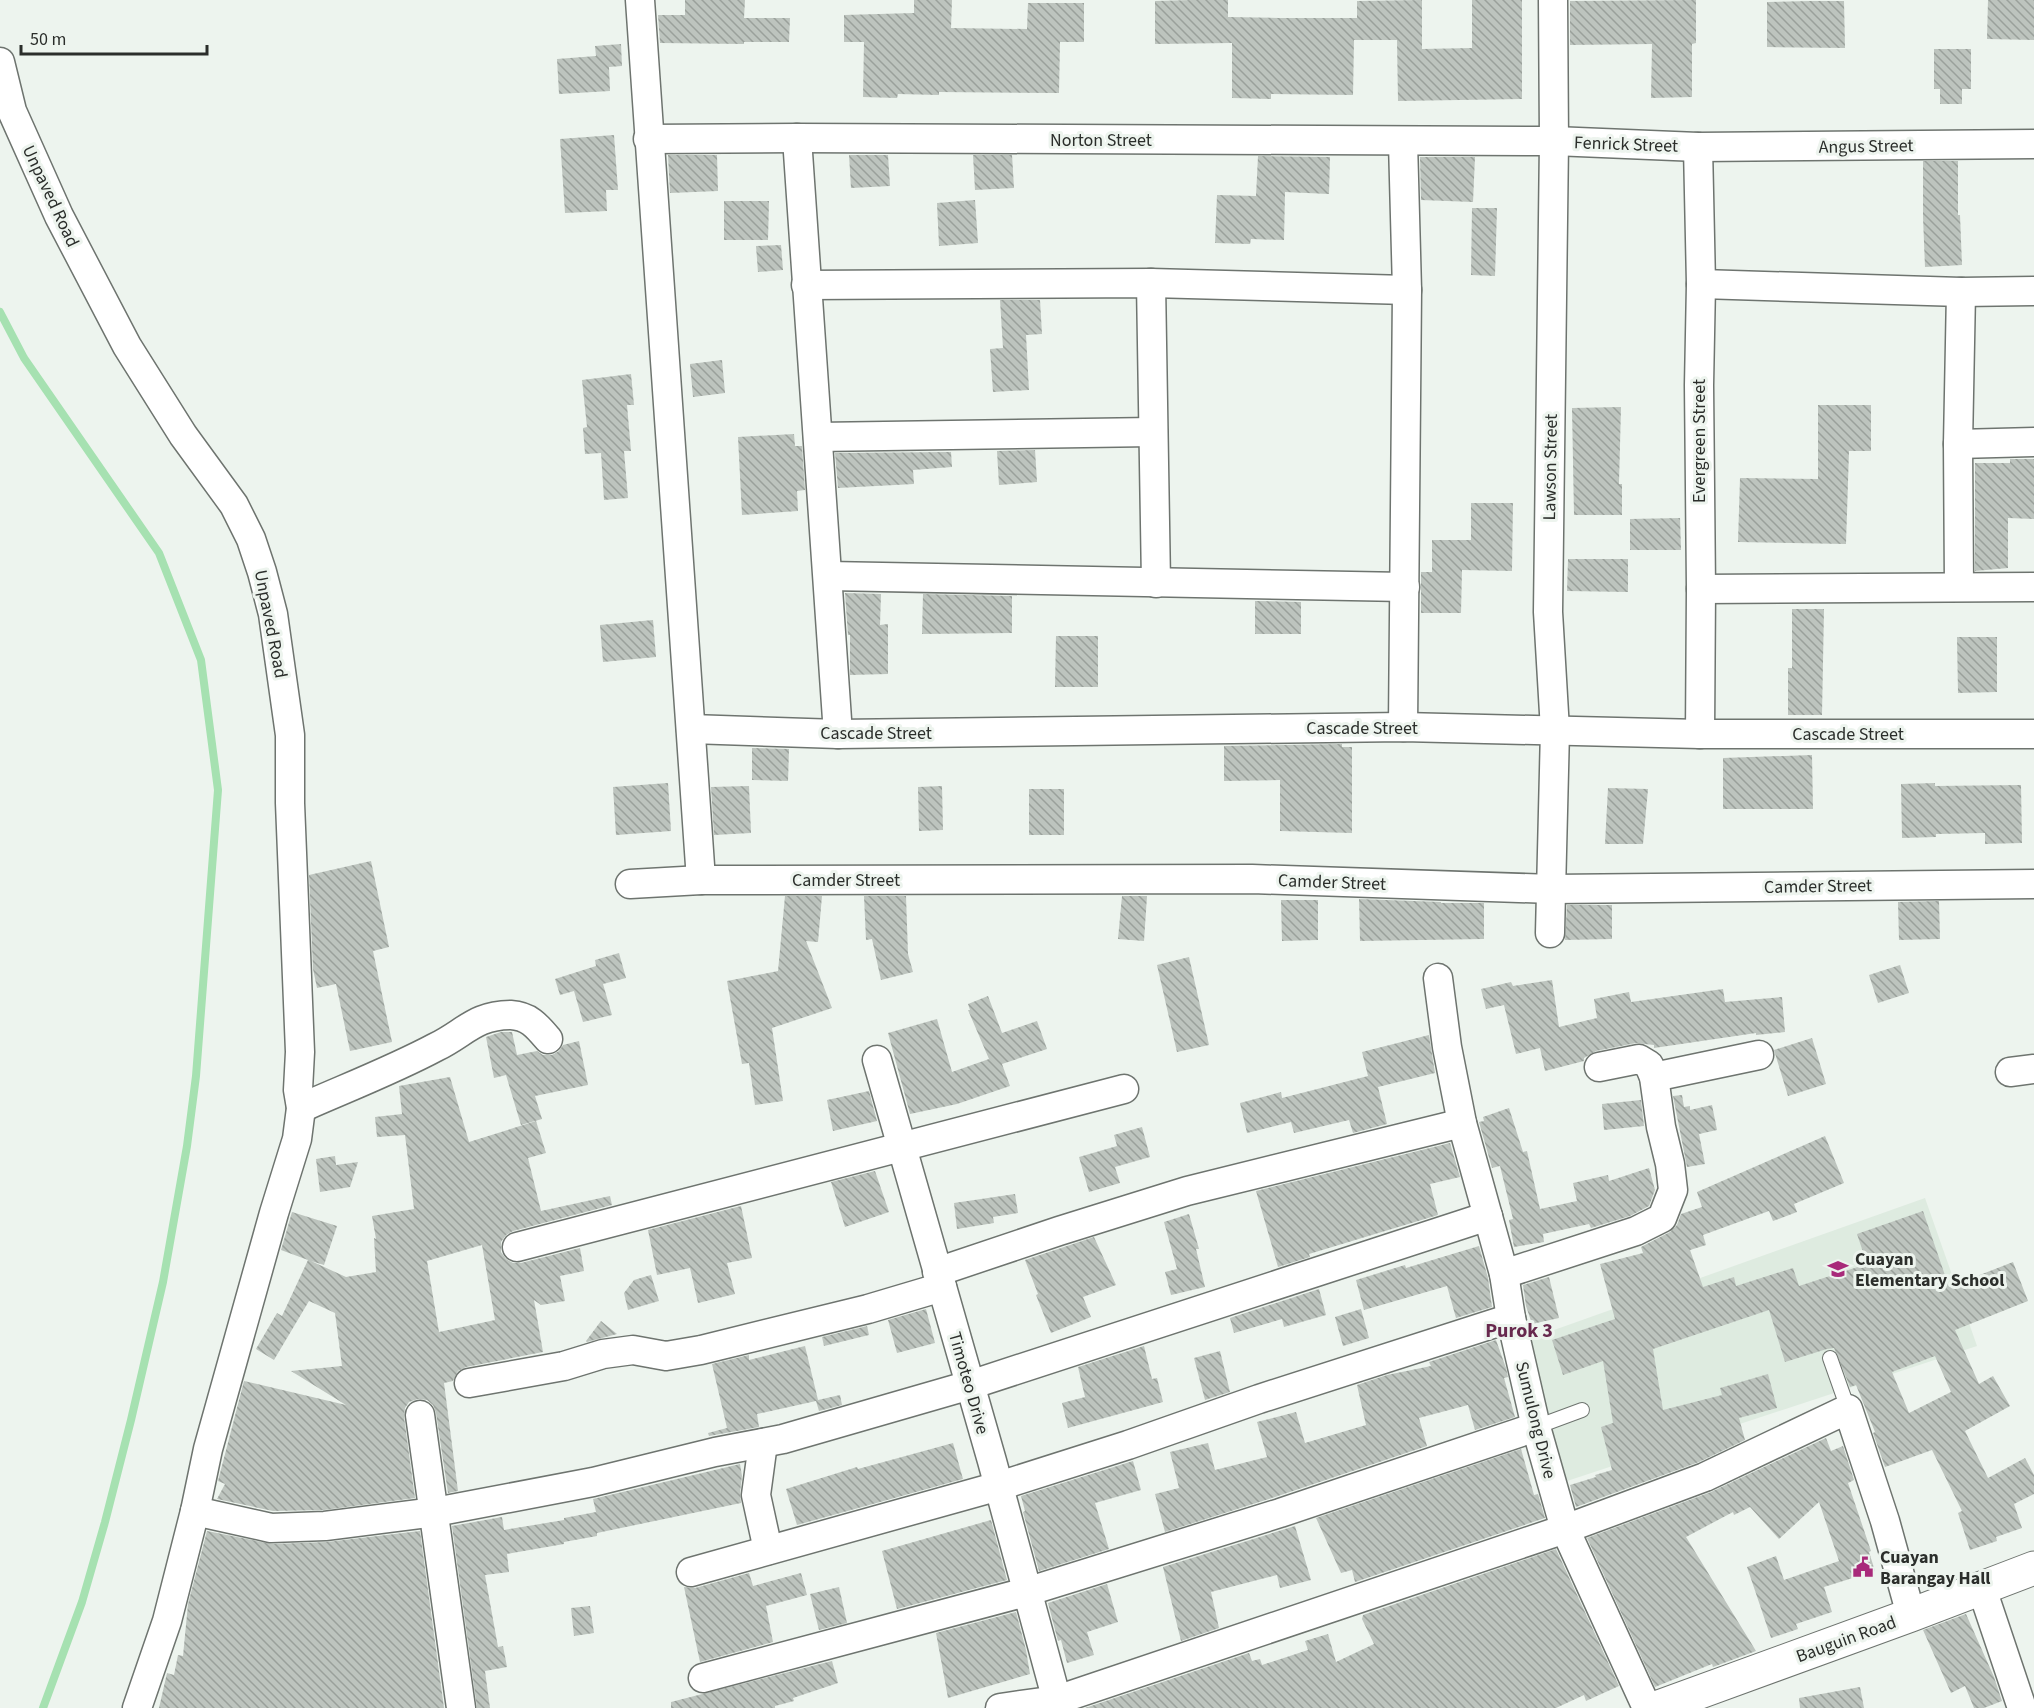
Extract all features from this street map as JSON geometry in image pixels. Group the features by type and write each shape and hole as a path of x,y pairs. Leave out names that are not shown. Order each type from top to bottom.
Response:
{"street":[{"path":"640,0 701,880"},
{"name":"Lawson Street","path":"1550,933 1555,730 1548,612 1554,141 1553,0"},
{"name":"Unpaved Road","path":"0,62 12,111 59,216 127,346 183,435 234,505 252,539 273,614 290,735 290,803 300,1052 298,1090 302,1108 297,1139 211,1438 167,1621 136,1708"},
{"path":"797,138 838,734"},
{"name":"Norton Street","path":"648,139 1554,141"},
{"name":"Fenrick Street","path":"1554,141 1698,147"},
{"path":"1402,142 1407,290 1403,727"},
{"name":"Angus Street","path":"1698,147 2034,144"},
{"name":"Evergreen Street","path":"1698,147 1701,284 1700,734"},
{"path":"806,285 1151,283 1407,290"},
{"path":"1151,283 1156,583"},
{"path":"1701,284 1961,292 2034,291"},
{"path":"1959,586 1958,444 1961,292"},
{"path":"818,437 1153,432"},
{"path":"1958,444 2034,442"},
{"path":"828,576 1405,587"},
{"path":"1701,589 2034,587"},
{"name":"Cascade Street","path":"691,729 838,734 1403,727 1700,734 2034,734"},
{"name":"Camder Street","path":"630,884 701,880 1252,879 1552,889 2034,884"},
{"name":"Sumulong Drive","path":"1438,978 1447,1047 1462,1123 1504,1274 1511,1318 1536,1427 1565,1529 1647,1708"},
{"path":"302,1108 438,1047 474,1023 495,1016 514,1015 529,1019 548,1040"},
{"path":"1654,1077 1759,1055"},
{"path":"1504,1274 1636,1231 1662,1218 1669,1204 1673,1190 1654,1077 1649,1065 1639,1059 1599,1067"},
{"name":"Timoteo Drive","path":"877,1060 999,1486 1058,1704"},
{"path":"517,1247 1124,1089"},
{"path":"469,1383 564,1365 613,1352 633,1350 666,1356 701,1350 868,1310 1059,1231 1187,1191 1462,1123"},
{"path":"195,1511 271,1528 325,1526 435,1512 593,1482 714,1452 783,1439 970,1385 1488,1216"},
{"path":"691,1572 999,1486 1128,1445 1270,1395 1511,1318"},
{"path":"1000,1708 1058,1704 1565,1529 1705,1477 1848,1409 1885,1521 1911,1616"},
{"path":"420,1415 461,1708"},
{"path":"703,1678 1026,1592 1280,1513 1536,1427"},
{"path":"763,1443 756,1495 768,1550"},
{"name":"Bauguin Road","path":"1656,1708 1911,1616 2034,1568"},
{"path":"1982,1589 2022,1708"}],"lane":[{"path":"1830,1359 1848,1409"},
{"path":"1536,1427 1582,1410"}],"shaded area":[{"name":"Cuayan Elementary School","path":"1925,1198 1977,1346 1564,1482 1526,1340"}],"building":[{"path":"685,0 745,0 744,18 790,18 789,42 660,43 658,15 685,15"},
{"path":"914,0 952,0 951,28 1027,29 1028,3 1084,3 1084,42 1060,42 1059,93 939,92 939,95 898,94 897,98 863,97 864,42 844,42 844,15 914,13"},
{"path":"1228,0 1228,17 1357,18 1357,1 1422,0 1422,49 1472,48 1472,0 1522,0 1522,99 1398,101 1397,40 1354,40 1353,95 1271,94 1271,99 1232,98 1232,43 1155,44 1155,1"},
{"path":"1696,0 1696,43 1692,44 1692,97 1651,98 1652,44 1570,45 1570,1"},
{"path":"1988,0 2034,0 2034,40 1987,39"},
{"path":"1844,1 1845,48 1767,47 1767,2"},
{"path":"621,44 622,66 609,67 610,91 559,94 557,59 596,56 595,46"},
{"path":"1934,49 1971,49 1971,89 1962,89 1962,104 1940,104 1940,89 1934,89"},
{"path":"614,135 618,190 606,190 607,211 565,213 560,139"},
{"path":"668,155 717,155 718,191 670,193"},
{"path":"849,155 888,155 890,186 851,188"},
{"path":"973,155 1012,155 1014,188 975,190"},
{"path":"1258,156 1330,157 1329,194 1285,192 1284,240 1251,239 1250,244 1215,243 1217,195 1256,196"},
{"path":"1420,157 1475,157 1473,202 1421,200"},
{"path":"1923,161 1958,161 1958,215 1960,215 1962,265 1925,267"},
{"path":"975,200 978,243 939,246 937,203"},
{"path":"724,201 769,201 768,240 724,240"},
{"path":"1472,208 1497,208 1495,276 1471,275"},
{"path":"781,245 783,270 758,272 756,246"},
{"path":"1000,300 1040,300 1042,334 1026,335 1029,390 993,392 990,349 1003,348"},
{"path":"722,360 725,393 693,397 690,364"},
{"path":"631,374 634,405 627,405 631,451 624,451 628,498 604,500 601,453 585,454 583,428 587,427 582,380"},
{"path":"1818,405 1871,405 1871,451 1849,451 1846,544 1738,542 1740,478 1818,479"},
{"path":"1621,407 1619,484 1622,484 1622,515 1574,515 1572,408"},
{"path":"794,434 795,446 802,446 805,490 797,491 798,511 742,515 738,437"},
{"path":"1035,450 1037,482 999,485 997,451"},
{"path":"951,452 952,467 913,470 914,484 838,488 835,453"},
{"path":"2010,459 2034,459 2034,519 2008,518 2008,568 1975,571 1975,463 2010,463"},
{"path":"1471,503 1513,503 1512,571 1462,570 1461,613 1421,613 1421,572 1432,572 1432,540 1471,540"},
{"path":"1680,518 1681,550 1630,550 1630,519"},
{"path":"1568,559 1628,559 1628,592 1567,591"},
{"path":"845,593 881,594 880,625 888,624 888,674 850,675 850,635 848,635"},
{"path":"923,594 1012,596 1012,633 922,634"},
{"path":"1255,601 1301,602 1301,634 1255,634"},
{"path":"1792,609 1824,609 1822,715 1788,715 1788,668 1792,668"},
{"path":"653,620 656,657 603,662 600,625"},
{"path":"1056,636 1098,636 1098,687 1055,687"},
{"path":"1957,637 1997,637 1997,692 1958,693"},
{"path":"1342,744 1342,747 1352,747 1352,833 1280,831 1280,780 1224,781 1224,746"},
{"path":"752,748 789,749 788,781 752,780"},
{"path":"1812,755 1813,809 1723,809 1723,758"},
{"path":"668,783 671,831 616,835 613,787"},
{"path":"1935,783 1935,786 2021,785 2022,843 1985,844 1985,833 1936,834 1936,837 1902,838 1901,784"},
{"path":"749,786 751,833 714,835 711,787"},
{"path":"942,786 943,830 919,831 918,787"},
{"path":"1608,788 1648,789 1643,844 1605,844"},
{"path":"1029,789 1064,789 1064,835 1029,835"},
{"path":"371,861 389,947 373,951 392,1042 350,1051 336,984 317,988 313,969 309,875"},
{"path":"785,896 822,896 818,942 806,941 832,1008 772,1028 783,1101 755,1105 749,1063 742,1064 727,981 778,971"},
{"path":"864,896 906,896 908,954 913,972 881,980 872,939 866,940"},
{"path":"1122,896 1147,896 1144,941 1118,939"},
{"path":"1359,899 1484,903 1484,939 1360,941"},
{"path":"1281,900 1318,900 1318,940 1282,941"},
{"path":"1939,901 1940,939 1899,940 1898,902"},
{"path":"1567,905 1612,905 1612,939 1565,940"},
{"path":"619,953 626,978 603,984 612,1015 583,1022 574,991 560,995 555,979 596,966 595,960"},
{"path":"1189,957 1209,1045 1177,1052 1157,965"},
{"path":"1900,965 1909,993 1878,1003 1869,975"},
{"path":"1552,980 1559,1027 1597,1018 1594,999 1629,992 1631,1002 1723,989 1725,1002 1782,997 1785,1032 1756,1035 1756,1033 1654,1048 1654,1045 1636,1043 1596,1051 1584,1058 1584,1061 1545,1071 1540,1048 1516,1054 1504,1005 1486,1009 1481,989 1511,982 1513,986"},
{"path":"988,996 1002,1033 1037,1021 1047,1049 1002,1064 1010,1086 957,1104 910,1114 888,1033 937,1019 952,1072 989,1059 968,1010 970,1010 968,1004"},
{"path":"501,1032 512,1032 517,1055 537,1051 543,1055 552,1055 563,1045 579,1041 588,1085 535,1096 542,1119 521,1125 506,1075 494,1078 486,1037"},
{"path":"1429,1035 1435,1073 1378,1087 1387,1124 1353,1133 1349,1120 1294,1133 1291,1122 1247,1133 1240,1103 1281,1092 1282,1098 1368,1076 1362,1052"},
{"path":"1812,1038 1826,1084 1788,1096 1774,1050"},
{"path":"450,1077 469,1142 536,1121 546,1153 528,1158 541,1211 610,1196 612,1205 513,1231 501,1242 501,1252 513,1263 521,1263 580,1248 584,1271 560,1276 565,1301 541,1305 534,1300 543,1352 466,1367 458,1371 453,1381 444,1383 458,1491 448,1493 433,1405 427,1400 418,1399 409,1402 405,1408 404,1417 415,1498 324,1510 273,1511 217,1499 225,1484 218,1481 244,1381 346,1405 291,1371 342,1366 335,1313 309,1301 274,1360 256,1349 277,1313 282,1316 308,1260 281,1250 292,1212 337,1226 324,1265 311,1261 346,1277 376,1272 374,1238 376,1239 372,1216 414,1209 405,1135 377,1137 375,1117 402,1114 399,1086","holes":["482,1245 495,1320 439,1332 427,1261"]},
{"path":"869,1091 877,1121 833,1131 827,1100"},
{"path":"1682,1095 1684,1107 1690,1106 1690,1110 1712,1105 1717,1130 1699,1134 1705,1164 1687,1167 1673,1096"},
{"path":"1641,1100 1644,1126 1604,1130 1602,1104"},
{"path":"1509,1108 1523,1152 1527,1151 1540,1209 1577,1201 1573,1183 1608,1175 1609,1181 1649,1168 1655,1190 1649,1206 1630,1216 1591,1228 1589,1224 1543,1234 1544,1242 1514,1247 1509,1220 1513,1219 1500,1166 1492,1168 1479,1122 1484,1121 1483,1117"},
{"path":"1142,1127 1150,1157 1115,1167 1120,1183 1089,1192 1079,1157 1117,1146 1114,1135"},
{"path":"1825,1136 1844,1183 1794,1204 1797,1212 1773,1221 1769,1211 1703,1235 1706,1245 1690,1250 1703,1287 1734,1277 1736,1286 1793,1268 1799,1286 1867,1264 1857,1234 1923,1211 1949,1287 2013,1262 2028,1301 1955,1330 1979,1384 1993,1376 2010,1406 1965,1431 1988,1478 2025,1458 2034,1475 2034,1494 2014,1504 2022,1528 1996,1537 1997,1541 1970,1550 1958,1513 1962,1511 1932,1450 1885,1467 1873,1433 1875,1432 1856,1385 1850,1387 1834,1348 1785,1362 1769,1310 1653,1349 1663,1410 1722,1395 1720,1388 1768,1374 1777,1408 1739,1418 1745,1440 1699,1462 1576,1507 1570,1485 1612,1470 1601,1427 1613,1423 1603,1361 1563,1375 1552,1340 1615,1319 1600,1264 1643,1253 1641,1247 1670,1232 1677,1225 1681,1214 1702,1207 1697,1192","holes":["1935,1356 1951,1392 1909,1413 1892,1372"]},
{"path":"1450,1143 1460,1177 1430,1184 1438,1215 1309,1254 1310,1257 1278,1267 1256,1191"},
{"path":"335,1156 336,1165 358,1162 350,1187 320,1192 316,1159"},
{"path":"875,1171 889,1212 845,1227 831,1182"},
{"path":"1015,1194 1018,1213 993,1217 994,1223 957,1229 954,1203"},
{"path":"741,1206 752,1258 727,1263 735,1294 698,1303 690,1268 657,1275 648,1230"},
{"path":"1189,1214 1199,1249 1196,1249 1205,1287 1171,1295 1165,1272 1177,1269 1164,1222"},
{"path":"1094,1237 1116,1285 1083,1297 1091,1317 1051,1333 1025,1260"},
{"path":"1479,1246 1488,1278 1492,1307 1456,1318 1447,1286 1364,1310 1356,1280"},
{"path":"651,1275 659,1301 628,1310 624,1293 634,1280"},
{"path":"1549,1277 1559,1318 1532,1324 1523,1285"},
{"path":"1319,1289 1326,1315 1284,1327 1282,1319 1234,1333 1230,1318"},
{"path":"926,1309 935,1343 897,1353 888,1320"},
{"path":"1361,1309 1369,1338 1343,1346 1335,1317"},
{"path":"601,1321 617,1334 587,1342 586,1341"},
{"path":"867,1326 869,1335 824,1346 822,1337"},
{"path":"1496,1340 1506,1368 1508,1377 1504,1378 1515,1417 1475,1430 1468,1405 1419,1418 1427,1446 1165,1532 1155,1494 1179,1488 1170,1452 1208,1443 1215,1470 1267,1457 1257,1422 1296,1412 1305,1443 1366,1425 1357,1385 1387,1375 1431,1366 1429,1362"},
{"path":"805,1346 818,1400 840,1395 842,1405 819,1411 816,1401 757,1414 759,1427 709,1436 708,1433 727,1428 712,1364 749,1355 749,1360"},
{"path":"1144,1346 1152,1379 1157,1378 1163,1402 1068,1428 1062,1403 1085,1397 1078,1367"},
{"path":"1220,1351 1230,1392 1205,1400 1194,1358"},
{"path":"1826,1438 1831,1451 1843,1446 1854,1480 1848,1483 1871,1551 1869,1552 1875,1571 1824,1587 1832,1612 1796,1624 1798,1629 1771,1638 1747,1567 1776,1556 1784,1580 1839,1561 1819,1502 1779,1539 1750,1507 1734,1515 1733,1512 1686,1537 1756,1651 1713,1667 1712,1664 1655,1687 1587,1538 1711,1492"},
{"path":"953,1443 963,1479 797,1525 786,1489 857,1467 858,1469"},
{"path":"1521,1449 1534,1495 1538,1494 1545,1518 1355,1582 1352,1570 1341,1573 1316,1518"},
{"path":"1133,1461 1141,1490 1095,1503 1109,1549 1039,1571 1021,1496"},
{"path":"740,1464 741,1503 597,1533 597,1536 564,1542 564,1544 507,1554 509,1572 485,1575 498,1647 503,1646 507,1667 485,1671 490,1708 477,1708 452,1526 502,1517 504,1530 564,1520 564,1518 596,1512 593,1499"},
{"path":"991,1520 1007,1580 897,1609 882,1551"},
{"path":"1295,1526 1311,1580 1280,1588 1277,1575 1211,1592 1219,1628 1181,1641 1163,1567"},
{"path":"207,1531 272,1544 327,1542 420,1531 444,1708 159,1708 167,1673 174,1675 178,1655 183,1656 188,1604"},
{"path":"1556,1549 1619,1686 1586,1701 1584,1695 1556,1708 1085,1708 1249,1653 1252,1661 1260,1659 1262,1665 1308,1650 1305,1641 1328,1634 1336,1662 1374,1644 1362,1619 1363,1615"},
{"path":"749,1573 753,1586 801,1573 807,1595 766,1606 773,1642 700,1662 684,1587 695,1588"},
{"path":"1107,1584 1118,1622 1087,1632 1094,1655 1067,1663 1061,1640 1058,1641 1048,1603"},
{"path":"839,1587 847,1623 819,1630 810,1594"},
{"path":"590,1606 594,1633 574,1636 571,1608"},
{"path":"1016,1612 1030,1674 948,1698 936,1633"},
{"path":"1966,1614 2002,1701 1984,1708 1974,1708 1965,1686 1951,1693 1923,1630"},
{"path":"832,1661 838,1683 793,1698 794,1701 775,1706 775,1708 671,1708 671,1702"},
{"path":"1860,1687 1864,1708 1800,1708 1799,1698"}],"waterway":[{"path":"0,312 24,358 159,553 201,660 218,790 196,1076 187,1146 163,1282 105,1522 82,1602 43,1708"}],"place":[{"name":"Cuayan Elementary School","path":"1838,1269"},
{"name":"Cuayan Barangay Hall","path":"1863,1567"}],"district":[{"name":"Purok 3","path":"1519,1330"}]}
